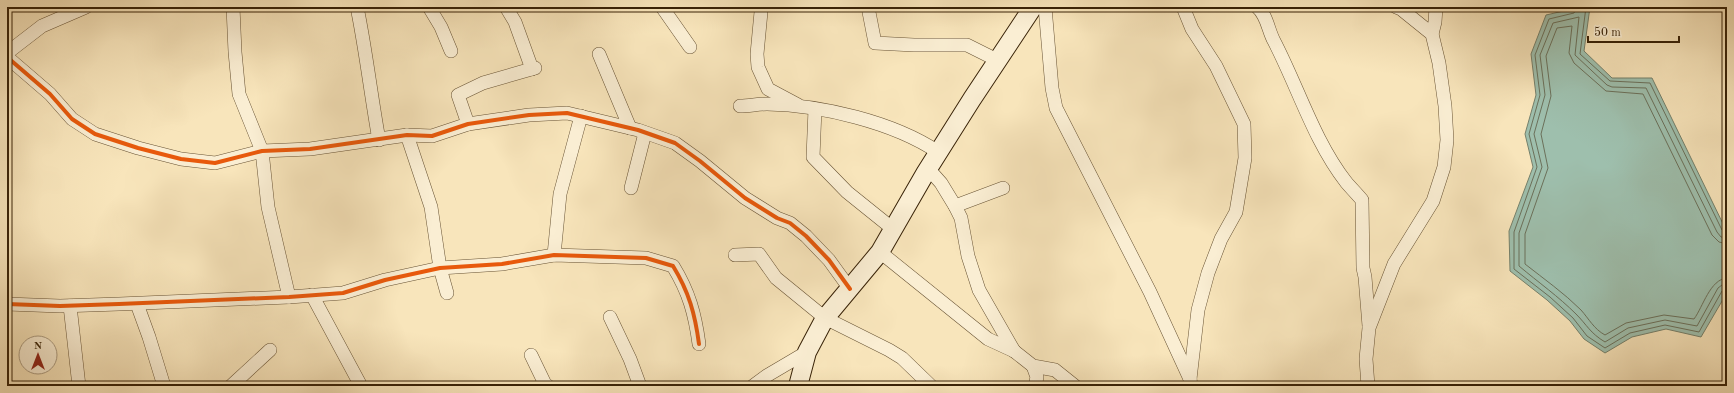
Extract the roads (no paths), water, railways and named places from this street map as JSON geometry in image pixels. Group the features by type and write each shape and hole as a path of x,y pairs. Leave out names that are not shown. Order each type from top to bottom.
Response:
{"main road":[{"path":"798,386 806,352 826,318 880,252 938,152 1033,7"}],"street":[{"path":"7,53 42,26 86,7"},
{"path":"233,7 239,94 262,151 268,207 289,298"},
{"path":"357,7 379,140"},
{"path":"468,124 458,95 483,82 534,69 515,22 506,7"},
{"path":"662,7 690,47"},
{"path":"868,7 875,43 968,45 997,60"},
{"path":"1045,7 1052,88 1056,108 1147,285 1191,382"},
{"path":"1184,7 1192,29 1216,66 1244,124 1245,158 1236,212 1221,239 1208,273 1198,310 1191,382"},
{"path":"1257,7 1262,12 1271,35 1290,72 1303,106 1321,142 1346,182 1362,200 1363,268 1366,277 1369,328 1366,359 1368,386"},
{"path":"1396,7 1401,8 1432,34"},
{"path":"1369,328 1394,264 1433,201 1444,167 1446,140 1445,106 1439,63 1432,34 1435,22 1436,7"},
{"path":"433,8 451,51"},
{"path":"761,12 757,54 758,67 768,89 809,108"},
{"path":"599,54 630,128"},
{"path":"7,57 50,94 72,119 95,134 152,152 181,159 215,162 262,151 310,149 407,135 432,136 468,124 529,115 566,113 630,128 676,143 745,198 778,218 790,223 806,236 829,260 850,289"},
{"path":"740,106 766,104 809,108 839,113 876,124 921,141 938,152"},
{"path":"809,108 813,157 847,192 893,229"},
{"path":"554,255 560,194 581,116"},
{"path":"631,188 645,133"},
{"path":"407,135 431,207 440,268 447,293"},
{"path":"926,172 933,174 941,183 955,206 960,218 968,256 979,290 1014,351"},
{"path":"955,206 1003,188"},
{"path":"880,252 988,339 1014,351 1033,366 1054,370 1075,386"},
{"path":"735,255 759,254 776,278 826,318 902,358 932,386"},
{"path":"7,304 70,306 289,298 343,293 385,280 440,268 502,264 554,255 646,258 673,266 689,296 696,321 699,344"},
{"path":"312,295 362,386"},
{"path":"137,304 164,386"},
{"path":"70,306 79,386"},
{"path":"610,317 630,359 640,386"},
{"path":"231,386 270,350"},
{"path":"753,386 806,352"},
{"path":"531,355 545,384 548,386"},
{"path":"1033,366 1037,378 1035,386"}],"water":[{"path":"1581,7 1590,7 1584,51 1612,78 1652,78 1727,232 1727,283 1725,296 1701,337 1666,329 1632,337 1605,353 1584,339 1570,321 1547,300 1510,271 1509,231 1533,167 1525,134 1536,95 1531,54 1546,15"}]}
